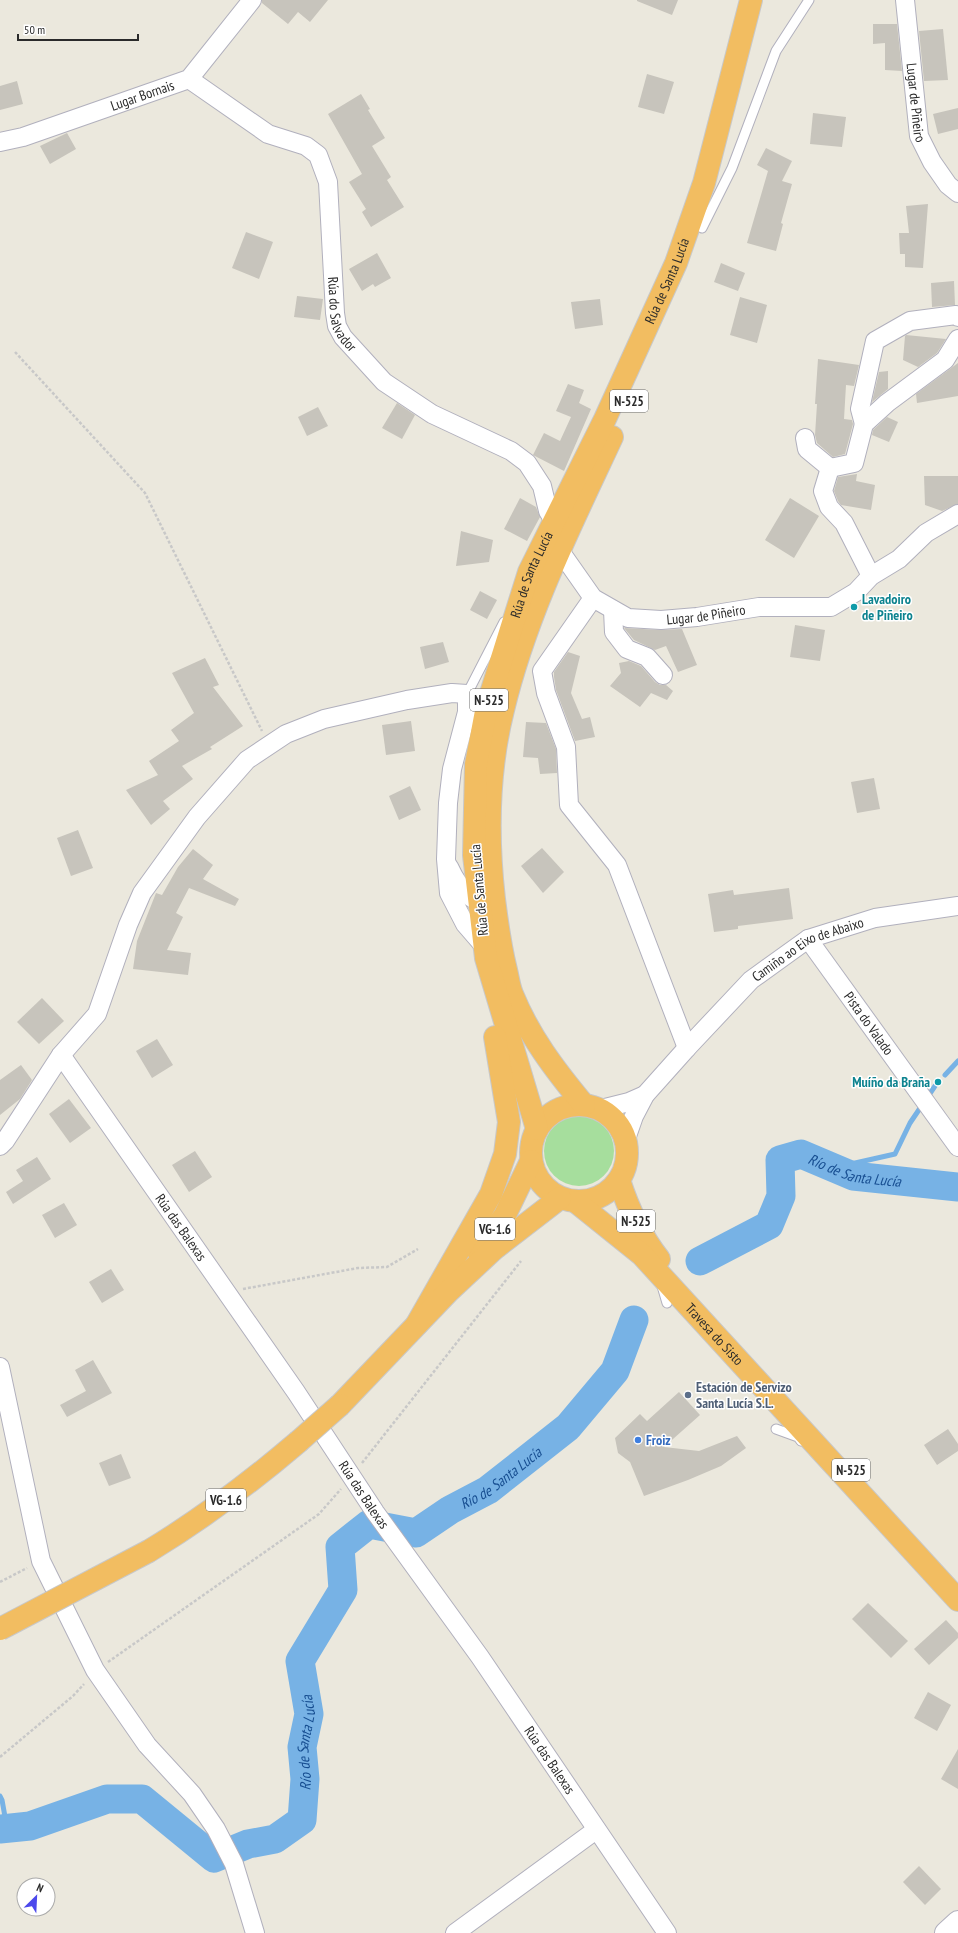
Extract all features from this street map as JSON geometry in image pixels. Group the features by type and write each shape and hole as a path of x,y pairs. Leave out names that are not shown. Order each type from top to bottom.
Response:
{"highway":[{"name":"Rúa de Santa Lucía","path":"536,1129 491,977 484,946 481,905 474,855 476,764 488,706 528,572 605,419 676,263 704,183 751,0"},
{"name":"Rúa de Santa Lucía","path":"593,1107 543,1053 525,1022 511,992 499,940 489,854 494,765 503,710 524,642 552,566 639,379 702,228 743,88 765,0"},
{"path":"417,1324 491,1194 505,1154 508,1122 501,1066 489,1008 491,977"},
{"name":"N-525","path":"570,1105 593,1107 612,1117 621,1127 626,1139 628,1154 626,1168 619,1180 608,1192 593,1200 568,1200 546,1189 536,1176 531,1161 531,1144 536,1129 545,1118 557,1110 570,1105"},
{"name":"VG-1.6","path":"449,1291 505,1215 531,1161"},
{"name":"Travesa do Sisto","path":"619,1180 624,1196 640,1229 658,1259 958,1583"},
{"name":"VG-1.6","path":"0,1629 149,1551 188,1527 225,1501 298,1442 340,1405 449,1291 494,1249 568,1200"},
{"name":"Travesa do Sisto","path":"568,1200 625,1240 653,1267 958,1600"}],"street":[{"name":"Lugar Bornais","path":"0,142 23,137 190,79 252,0"},
{"name":"Rúa de Santa Lucía","path":"740,46 743,0"},
{"name":"Lugar de Piñeiro","path":"905,0 919,136 940,174 948,185 958,193"},
{"name":"Rúa do Salvador","path":"190,79 268,134 306,146 318,155 328,182 335,313 338,326 343,337 384,382 432,414 511,451 527,463 542,486 548,510 554,521"},
{"path":"830,468 854,463 864,424 860,409 875,341 910,321 957,314"},
{"path":"864,424 887,404 945,360 958,339"},
{"path":"806,438 807,449 830,468"},
{"path":"830,468 823,491 829,507 844,523 871,576"},
{"name":"Lugar de Piñeiro","path":"560,551 593,598 628,618 661,620 697,617 759,607 831,607 856,592 871,576 899,560 926,533 958,514"},
{"path":"593,598 542,670 546,693 566,747 569,805 617,866 686,1048"},
{"path":"613,610 614,632 627,649 647,657 662,675"},
{"path":"453,902 464,910 470,911 481,905 485,892 481,826 488,742 493,715 502,692 513,677"},
{"path":"0,1146 5,1141 61,1056 97,1014 128,925 142,893 197,817 247,760 286,734 324,719 407,700 452,693 467,694 466,712 452,769 448,803 446,859 449,893 465,924 484,946"},
{"path":"446,859 453,877 461,888 481,905 485,906 495,963 511,992"},
{"name":"Camiño ao Eixo de Abaixo","path":"645,1095 686,1048 751,980 808,939 875,918 958,906"},
{"name":"Pista do Valado","path":"808,939 958,1147"},
{"name":"Rúa das Balexas","path":"61,1056 352,1475 375,1512 400,1544 480,1657 667,1933"},
{"path":"593,1107 629,1102 645,1095"},
{"path":"626,1139 634,1116 645,1095"},
{"path":"0,1367 41,1561 95,1670 147,1745 192,1794 216,1829 234,1864 255,1933"},
{"path":"456,1933 596,1830"},
{"path":"946,1933 958,1922"}],"lane":[{"name":"Rúa de Santa Lucía","path":"702,228 732,168 776,51 809,0"},
{"path":"467,694 528,572"},
{"path":"653,1267 667,1303"},
{"path":"776,1429 798,1437 958,1612"}],"path":[{"path":"15,352 145,493 269,745"},
{"path":"225,1292 358,1268 387,1267 418,1249"},
{"path":"0,1757 73,1696 95,1670 319,1514 352,1475 521,1261"},
{"path":"0,1582 41,1561"}],"green space":[{"path":"579,1116 592,1119 604,1126 611,1138 614,1151 611,1164 604,1176 592,1183 579,1186 566,1183 554,1176 547,1164 544,1151 547,1138 554,1126 566,1119"}],"building":[{"path":"262,0 328,0 310,22 298,12 288,24 262,3"},
{"path":"637,0 678,0 672,15"},
{"path":"873,24 897,24 902,71 885,70 885,43 873,44"},
{"path":"943,29 948,80 924,81 919,31"},
{"path":"647,74 674,82 664,114 638,107"},
{"path":"17,81 23,104 0,110 0,86"},
{"path":"361,94 370,109 368,110 385,138 372,146 391,177 387,180 404,207 371,227 362,212 366,209 349,182 362,174 328,114"},
{"path":"958,108 958,129 938,134 933,114"},
{"path":"813,113 846,117 842,147 810,144"},
{"path":"67,133 76,149 50,164 40,146"},
{"path":"766,148 792,161 782,181 792,184 781,223 783,224 776,251 747,243 768,171 757,165"},
{"path":"928,204 923,268 905,267 905,254 900,254 899,233 909,233 906,206"},
{"path":"246,232 273,242 259,279 232,268"},
{"path":"377,253 391,278 375,287 373,284 362,291 349,269"},
{"path":"721,263 745,273 738,291 714,282"},
{"path":"954,281 955,305 932,307 931,283"},
{"path":"297,296 323,299 320,320 294,317"},
{"path":"740,297 767,305 757,343 730,335"},
{"path":"600,299 603,325 575,329 571,302"},
{"path":"906,335 946,339 937,353 918,367 903,360"},
{"path":"818,359 859,365 854,386 846,385 844,419 852,420 853,424 845,454 833,457 817,443 815,435 817,404 815,404"},
{"path":"958,363 958,396 917,403 916,394"},
{"path":"888,371 888,389 872,402 879,372"},
{"path":"568,384 584,390 579,403 591,409 564,471 533,455 544,433 560,441 571,417 556,411"},
{"path":"397,403 415,415 402,439 382,428"},
{"path":"318,407 328,426 307,436 298,417"},
{"path":"887,417 898,422 889,442 872,435 873,430"},
{"path":"857,474 856,481 875,485 871,510 841,505 834,491 838,477"},
{"path":"924,476 958,476 958,504 942,511 925,505"},
{"path":"520,498 536,507 540,517 527,541 504,529"},
{"path":"790,498 819,516 794,558 765,540"},
{"path":"461,531 493,540 489,562 456,566"},
{"path":"480,591 497,600 487,619 470,610"},
{"path":"795,625 825,630 820,661 790,657"},
{"path":"624,628 660,630 682,629 697,665 678,672 666,646 655,650 634,640"},
{"path":"443,642 449,662 425,669 420,647"},
{"path":"568,652 580,656 571,693 582,719 590,717 595,737 575,741 556,690 554,677 554,672"},
{"path":"205,658 219,685 213,687 243,726 210,747 212,749 182,766 193,779 163,801 170,809 151,825 126,790 158,775 149,761 179,741 171,730 194,713 172,673"},
{"path":"629,661 641,666 655,682 660,685 666,685 673,691 667,700 651,693 640,707 610,686 621,673 619,663"},
{"path":"411,721 415,751 386,755 382,725"},
{"path":"526,722 546,723 556,749 557,773 540,774 538,758 523,757"},
{"path":"874,778 880,809 857,813 851,782"},
{"path":"410,786 421,810 399,820 389,796"},
{"path":"78,830 93,868 71,876 57,838"},
{"path":"542,848 564,872 543,893 521,866"},
{"path":"193,849 213,865 203,879 239,899 235,906 189,888 176,913 183,917 167,950 191,953 188,975 133,969 137,941 156,893 162,895 178,867"},
{"path":"789,888 793,919 738,926 738,929 714,932 708,894 733,890 734,895"},
{"path":"42,998 64,1021 39,1044 17,1022"},
{"path":"157,1039 173,1065 152,1078 136,1051"},
{"path":"21,1065 32,1080 20,1099 0,1115 0,1080"},
{"path":"69,1099 91,1128 70,1143 49,1114"},
{"path":"195,1151 212,1177 189,1192 172,1165"},
{"path":"37,1157 51,1179 13,1204 6,1192 23,1181 16,1170"},
{"path":"64,1203 77,1225 55,1238 42,1215"},
{"path":"111,1269 124,1290 102,1303 89,1282"},
{"path":"93,1360 112,1393 67,1417 60,1405 86,1391 75,1370"},
{"path":"679,1392 700,1415 664,1447 699,1451 737,1436 746,1448 721,1466 644,1496 630,1462 618,1453 615,1438 640,1414 647,1421"},
{"path":"948,1429 958,1444 958,1451 937,1465 924,1445"},
{"path":"121,1454 131,1478 109,1486 99,1463"},
{"path":"868,1603 908,1641 891,1658 852,1619"},
{"path":"946,1620 958,1633 958,1638 929,1665 914,1649"},
{"path":"928,1692 951,1705 937,1731 914,1718"},
{"path":"958,1749 958,1789 941,1779"},
{"path":"919,1866 941,1889 925,1905 903,1882"}],"waterway":[{"path":"945,1075 958,1061"},
{"path":"833,1168 895,1154 910,1123 935,1086"},
{"name":"Río de Santa Lucía","path":"700,1261 769,1225 781,1196 780,1160 801,1154 853,1176 958,1187"},
{"name":"Río de Santa Lucía","path":"0,1829 30,1826 107,1799 142,1799 214,1858 248,1844 275,1839 302,1820 305,1779 302,1747 309,1714 300,1661 343,1590 340,1547 369,1524 416,1533 450,1510 488,1490 568,1427 615,1371 634,1320"},
{"path":"0,1796 7,1828"}],"place":[{"name":"Lavadoiro de Piñeiro","path":"854,607"},
{"name":"Muíño da Braña","path":"938,1082"},
{"name":"Estación de Servizo Santa Lucía S.L.","path":"688,1395"},
{"name":"Froiz","path":"638,1440"}]}
